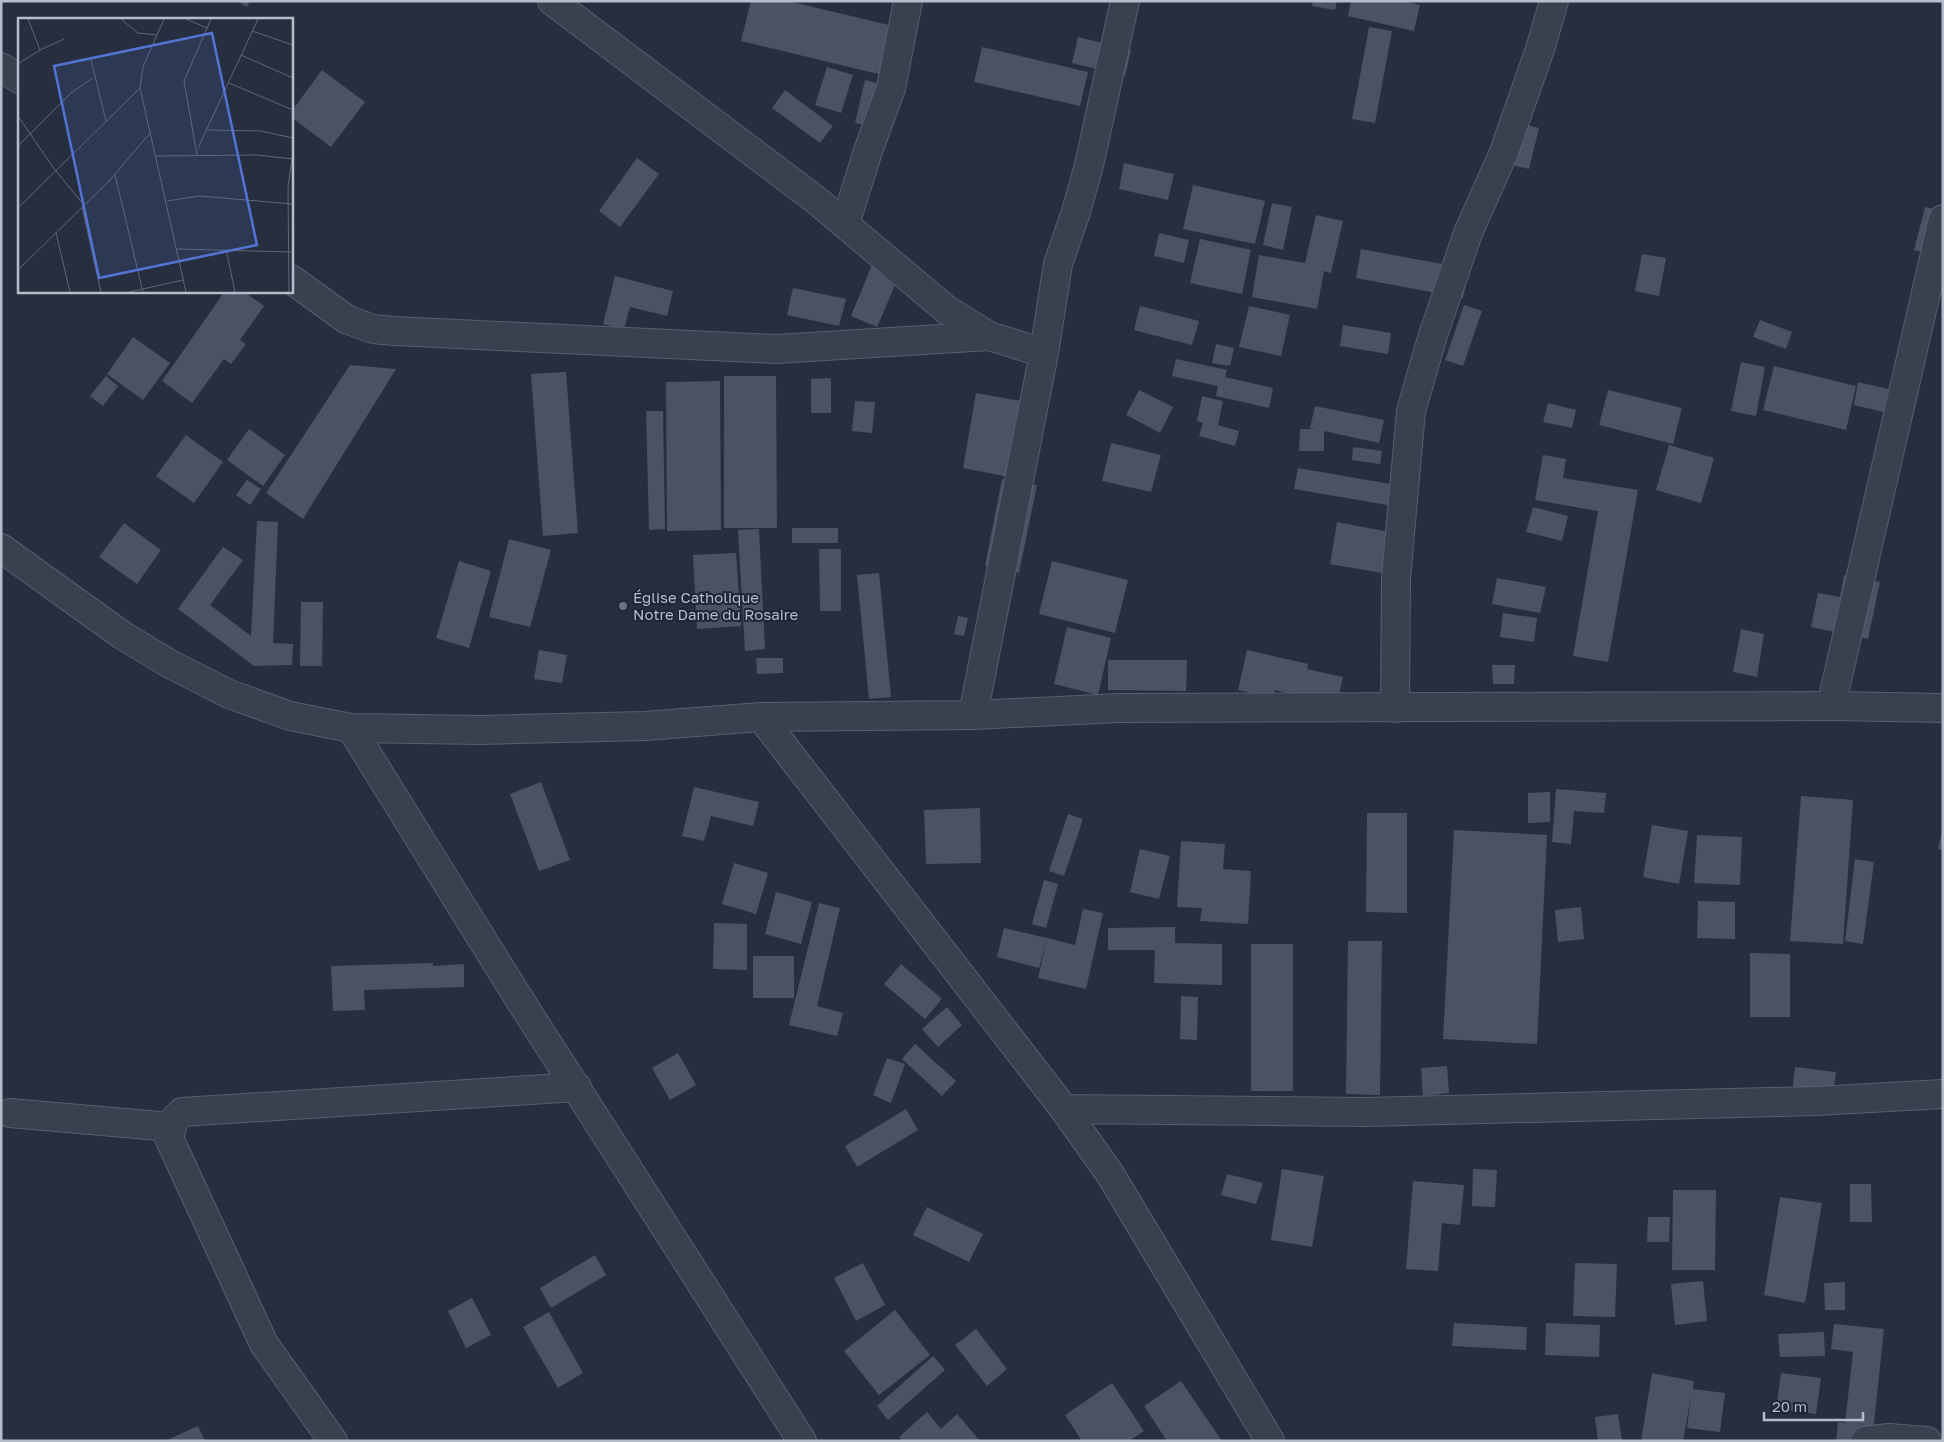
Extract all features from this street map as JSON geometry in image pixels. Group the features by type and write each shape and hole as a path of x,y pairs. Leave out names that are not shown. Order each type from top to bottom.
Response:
{"street":[{"path":"552,1 816,200 947,310 989,336 1044,353"},
{"path":"845,224 868,151 891,88 908,1"},
{"path":"973,715 1044,353 1058,264 1076,212 1089,165 1124,1"},
{"path":"1395,708 1396,578 1411,411 1433,335 1468,233 1504,152 1540,49 1554,1"},
{"path":"1,67 18,78"},
{"path":"1831,706 1936,273 1943,218"},
{"path":"292,280 346,319 373,328 394,331 776,349 989,336"},
{"path":"1,548 122,635 170,664 230,694 290,716 351,728 500,730 645,726 761,717 973,715 1119,708 1831,706 1943,708"},
{"path":"761,717 1064,1109 1110,1174 1270,1441"},
{"path":"351,728 652,1209 802,1441"},
{"path":"333,1441 264,1344 169,1138 174,1120 182,1112 576,1087"},
{"path":"1064,1109 1374,1112 1816,1101 1943,1094"},
{"path":"10,1113 171,1127"},
{"path":"1865,1441 1889,1438 1927,1441"}],"building":[{"path":"237,1 250,1 247,7"},
{"path":"751,1 788,1 910,30 899,79 741,41"},
{"path":"1313,1 1337,1 1335,10 1312,6"},
{"path":"1351,1 1403,1 1420,5 1414,31 1348,16"},
{"path":"1369,27 1392,31 1375,123 1352,119"},
{"path":"1078,37 1131,50 1125,76 1072,63"},
{"path":"982,47 1088,72 1080,106 974,82"},
{"path":"827,67 853,75 841,113 815,105"},
{"path":"322,70 365,102 331,147 292,118 292,111"},
{"path":"865,80 896,88 886,130 855,123"},
{"path":"785,90 833,126 820,143 772,108"},
{"path":"1507,120 1539,128 1529,169 1498,162"},
{"path":"637,158 659,174 620,227 599,211"},
{"path":"1124,163 1174,174 1168,200 1119,189"},
{"path":"1193,185 1265,201 1255,244 1183,229"},
{"path":"1272,203 1292,207 1283,250 1263,245"},
{"path":"1925,207 1943,211 1943,257 1914,250"},
{"path":"1316,215 1343,221 1331,273 1324,271 1317,309 1252,297 1259,255 1305,263"},
{"path":"1159,233 1189,240 1184,263 1154,256"},
{"path":"1200,239 1251,250 1242,294 1190,283"},
{"path":"1361,249 1469,269 1463,298 1356,278"},
{"path":"1642,254 1666,258 1659,296 1635,291"},
{"path":"872,265 899,276 877,327 851,316"},
{"path":"615,276 673,291 667,316 630,307 624,329 603,324"},
{"path":"793,288 846,299 839,326 787,315"},
{"path":"224,292 244,292 264,306 240,340 246,344 231,364 224,359 192,403 162,381"},
{"path":"1464,305 1482,311 1463,366 1445,360"},
{"path":"1140,306 1199,321 1192,345 1134,330"},
{"path":"1249,306 1290,315 1281,356 1239,347"},
{"path":"1760,320 1792,332 1786,349 1753,337"},
{"path":"1343,325 1391,333 1388,354 1340,346"},
{"path":"133,337 170,363 143,400 107,374"},
{"path":"1216,344 1234,348 1230,366 1212,363"},
{"path":"1176,359 1227,370 1225,377 1273,388 1269,408 1216,396 1218,386 1172,376"},
{"path":"1741,362 1765,367 1756,416 1731,411"},
{"path":"350,365 396,369 303,519 266,493"},
{"path":"1774,366 1856,386 1846,430 1763,410"},
{"path":"566,372 578,533 543,536 531,374"},
{"path":"106,376 118,386 103,406 90,396"},
{"path":"724,376 776,376 777,528 724,528"},
{"path":"831,378 831,413 811,413 811,379"},
{"path":"1895,380 1920,386 1912,419 1854,405 1858,382 1892,390"},
{"path":"720,381 721,530 667,531 666,382"},
{"path":"1139,390 1173,407 1160,433 1126,415"},
{"path":"1608,390 1682,408 1673,444 1599,425"},
{"path":"976,393 1044,405 1030,481 963,468"},
{"path":"1202,396 1223,401 1218,425 1239,431 1235,446 1199,436 1203,423 1197,421"},
{"path":"855,401 875,402 872,433 852,431"},
{"path":"1548,403 1576,410 1572,428 1543,422"},
{"path":"1315,406 1384,420 1379,443 1324,431 1324,451 1299,451 1300,429 1316,429 1310,428"},
{"path":"646,411 663,411 665,529 649,530"},
{"path":"249,429 285,455 263,486 227,460"},
{"path":"186,435 223,462 194,503 156,476"},
{"path":"1111,443 1161,455 1151,492 1102,481"},
{"path":"1669,445 1714,458 1701,503 1656,490"},
{"path":"1353,447 1382,451 1380,464 1352,460"},
{"path":"1543,455 1566,459 1563,478 1638,490 1608,662 1573,656 1598,511 1535,500"},
{"path":"1298,468 1402,486 1399,507 1294,489"},
{"path":"1002,479 1037,485 1019,573 985,566"},
{"path":"247,480 261,489 250,505 236,495"},
{"path":"1533,507 1568,516 1562,541 1526,532"},
{"path":"257,521 278,522 273,643 293,644 292,665 254,666 178,609 223,547 243,560 210,605 251,636"},
{"path":"1337,522 1389,532 1382,573 1330,564"},
{"path":"124,523 161,550 137,584 99,557"},
{"path":"792,528 838,528 838,543 792,543"},
{"path":"759,529 765,649 745,651 738,530"},
{"path":"509,539 551,550 530,627 489,617"},
{"path":"819,549 841,549 841,611 820,611"},
{"path":"736,553 741,626 697,629 693,555"},
{"path":"459,561 491,571 469,648 436,638"},
{"path":"1052,561 1128,580 1115,633 1039,614"},
{"path":"879,573 891,697 869,699 857,575"},
{"path":"1844,575 1880,582 1868,639 1811,627 1818,593 1840,597"},
{"path":"1497,578 1546,587 1540,613 1492,604"},
{"path":"301,602 323,602 322,666 300,666"},
{"path":"1503,613 1537,618 1534,642 1500,637"},
{"path":"958,616 968,618 964,636 954,634"},
{"path":"1067,627 1111,638 1098,695 1054,684"},
{"path":"1741,629 1764,634 1757,677 1733,672"},
{"path":"539,650 567,655 562,683 534,679"},
{"path":"1247,650 1308,664 1307,669 1343,677 1337,704 1275,690 1273,698 1238,690"},
{"path":"756,658 783,658 783,673 757,674"},
{"path":"1108,660 1187,660 1186,691 1108,690"},
{"path":"1492,665 1515,665 1514,684 1493,684"},
{"path":"541,782 570,860 539,871 510,794"},
{"path":"694,787 759,802 753,826 711,816 704,841 682,836"},
{"path":"1556,789 1606,793 1604,813 1574,811 1571,844 1552,842"},
{"path":"1550,792 1550,822 1528,823 1528,793"},
{"path":"1801,796 1853,800 1843,944 1790,941"},
{"path":"980,808 981,863 926,864 924,810"},
{"path":"1367,813 1407,813 1407,913 1366,912"},
{"path":"1068,814 1083,819 1064,876 1049,871"},
{"path":"1652,825 1688,831 1679,884 1643,877"},
{"path":"1454,830 1547,835 1537,1044 1443,1039"},
{"path":"1943,831 1943,850 1938,849"},
{"path":"1697,835 1742,837 1740,885 1694,883"},
{"path":"1181,841 1225,844 1223,869 1251,871 1248,924 1200,921 1202,908 1177,907"},
{"path":"1140,849 1170,856 1159,899 1130,892"},
{"path":"1855,859 1874,862 1863,944 1845,941"},
{"path":"734,863 768,873 756,914 722,904"},
{"path":"1044,880 1058,884 1046,928 1032,924"},
{"path":"776,892 812,902 801,944 765,934"},
{"path":"1698,901 1735,902 1735,939 1697,938"},
{"path":"819,903 840,908 817,1006 843,1013 837,1036 789,1025"},
{"path":"1581,907 1584,939 1558,942 1555,910"},
{"path":"1083,909 1103,913 1086,989 1038,978 1047,938 1075,945"},
{"path":"714,923 747,924 747,970 713,969"},
{"path":"1175,927 1175,943 1222,944 1222,985 1154,983 1155,950 1108,950 1108,928"},
{"path":"1004,928 1047,938 1039,968 997,957"},
{"path":"1348,941 1382,941 1380,1095 1346,1094"},
{"path":"1251,944 1293,944 1293,1091 1251,1091"},
{"path":"1750,953 1790,954 1790,1017 1750,1017"},
{"path":"753,956 794,956 794,998 753,998"},
{"path":"433,963 433,966 464,964 464,987 364,990 365,1010 333,1011 331,966"},
{"path":"901,964 942,999 925,1019 884,984"},
{"path":"1181,996 1198,997 1197,1040 1180,1039"},
{"path":"947,1007 962,1025 938,1047 922,1029"},
{"path":"915,1044 956,1081 942,1096 902,1059"},
{"path":"678,1053 696,1085 670,1100 652,1068"},
{"path":"887,1058 905,1064 891,1103 873,1095"},
{"path":"1447,1066 1449,1093 1423,1096 1421,1068"},
{"path":"1795,1067 1836,1072 1832,1101 1792,1096"},
{"path":"906,1109 918,1130 857,1167 845,1146"},
{"path":"1282,1169 1324,1176 1312,1247 1271,1240"},
{"path":"1473,1169 1497,1170 1495,1207 1472,1206"},
{"path":"1227,1174 1263,1183 1256,1204 1221,1195"},
{"path":"1413,1181 1464,1185 1460,1225 1442,1223 1438,1271 1406,1269"},
{"path":"1850,1184 1871,1184 1872,1222 1850,1222"},
{"path":"1673,1190 1716,1190 1715,1270 1672,1270"},
{"path":"1780,1197 1822,1203 1805,1303 1764,1295"},
{"path":"927,1207 983,1234 969,1262 913,1235"},
{"path":"1648,1217 1670,1217 1669,1242 1647,1242"},
{"path":"595,1255 606,1275 551,1308 540,1288"},
{"path":"863,1263 885,1305 856,1321 834,1278"},
{"path":"1575,1263 1617,1264 1615,1317 1573,1316"},
{"path":"1703,1281 1707,1321 1675,1325 1671,1284"},
{"path":"1845,1282 1845,1310 1825,1310 1824,1283"},
{"path":"472,1298 491,1335 466,1348 448,1311"},
{"path":"895,1310 930,1355 879,1395 844,1351"},
{"path":"549,1312 583,1373 558,1388 523,1327"},
{"path":"1454,1323 1527,1327 1526,1350 1452,1346"},
{"path":"1546,1323 1600,1325 1599,1357 1545,1355"},
{"path":"1834,1324 1884,1329 1872,1441 1836,1441 1838,1422 1845,1423 1853,1352 1831,1349"},
{"path":"976,1329 1007,1369 987,1386 955,1345"},
{"path":"1824,1332 1825,1356 1780,1357 1778,1334"},
{"path":"933,1356 945,1370 888,1420 877,1406"},
{"path":"1652,1373 1694,1381 1693,1389 1725,1393 1720,1432 1687,1428 1691,1396 1683,1441 1641,1441"},
{"path":"1781,1373 1821,1378 1816,1414 1776,1409"},
{"path":"1181,1381 1222,1441 1167,1441 1144,1406"},
{"path":"1112,1383 1144,1431 1129,1441 1082,1441 1065,1415"},
{"path":"927,1412 941,1429 957,1414 980,1441 903,1441 899,1437"},
{"path":"1618,1414 1622,1441 1598,1441 1595,1417"},
{"path":"198,1426 205,1441 165,1441"}],"place":[{"name":"Église Catholique Notre Dame du Rosaire","path":"623,606"}]}
